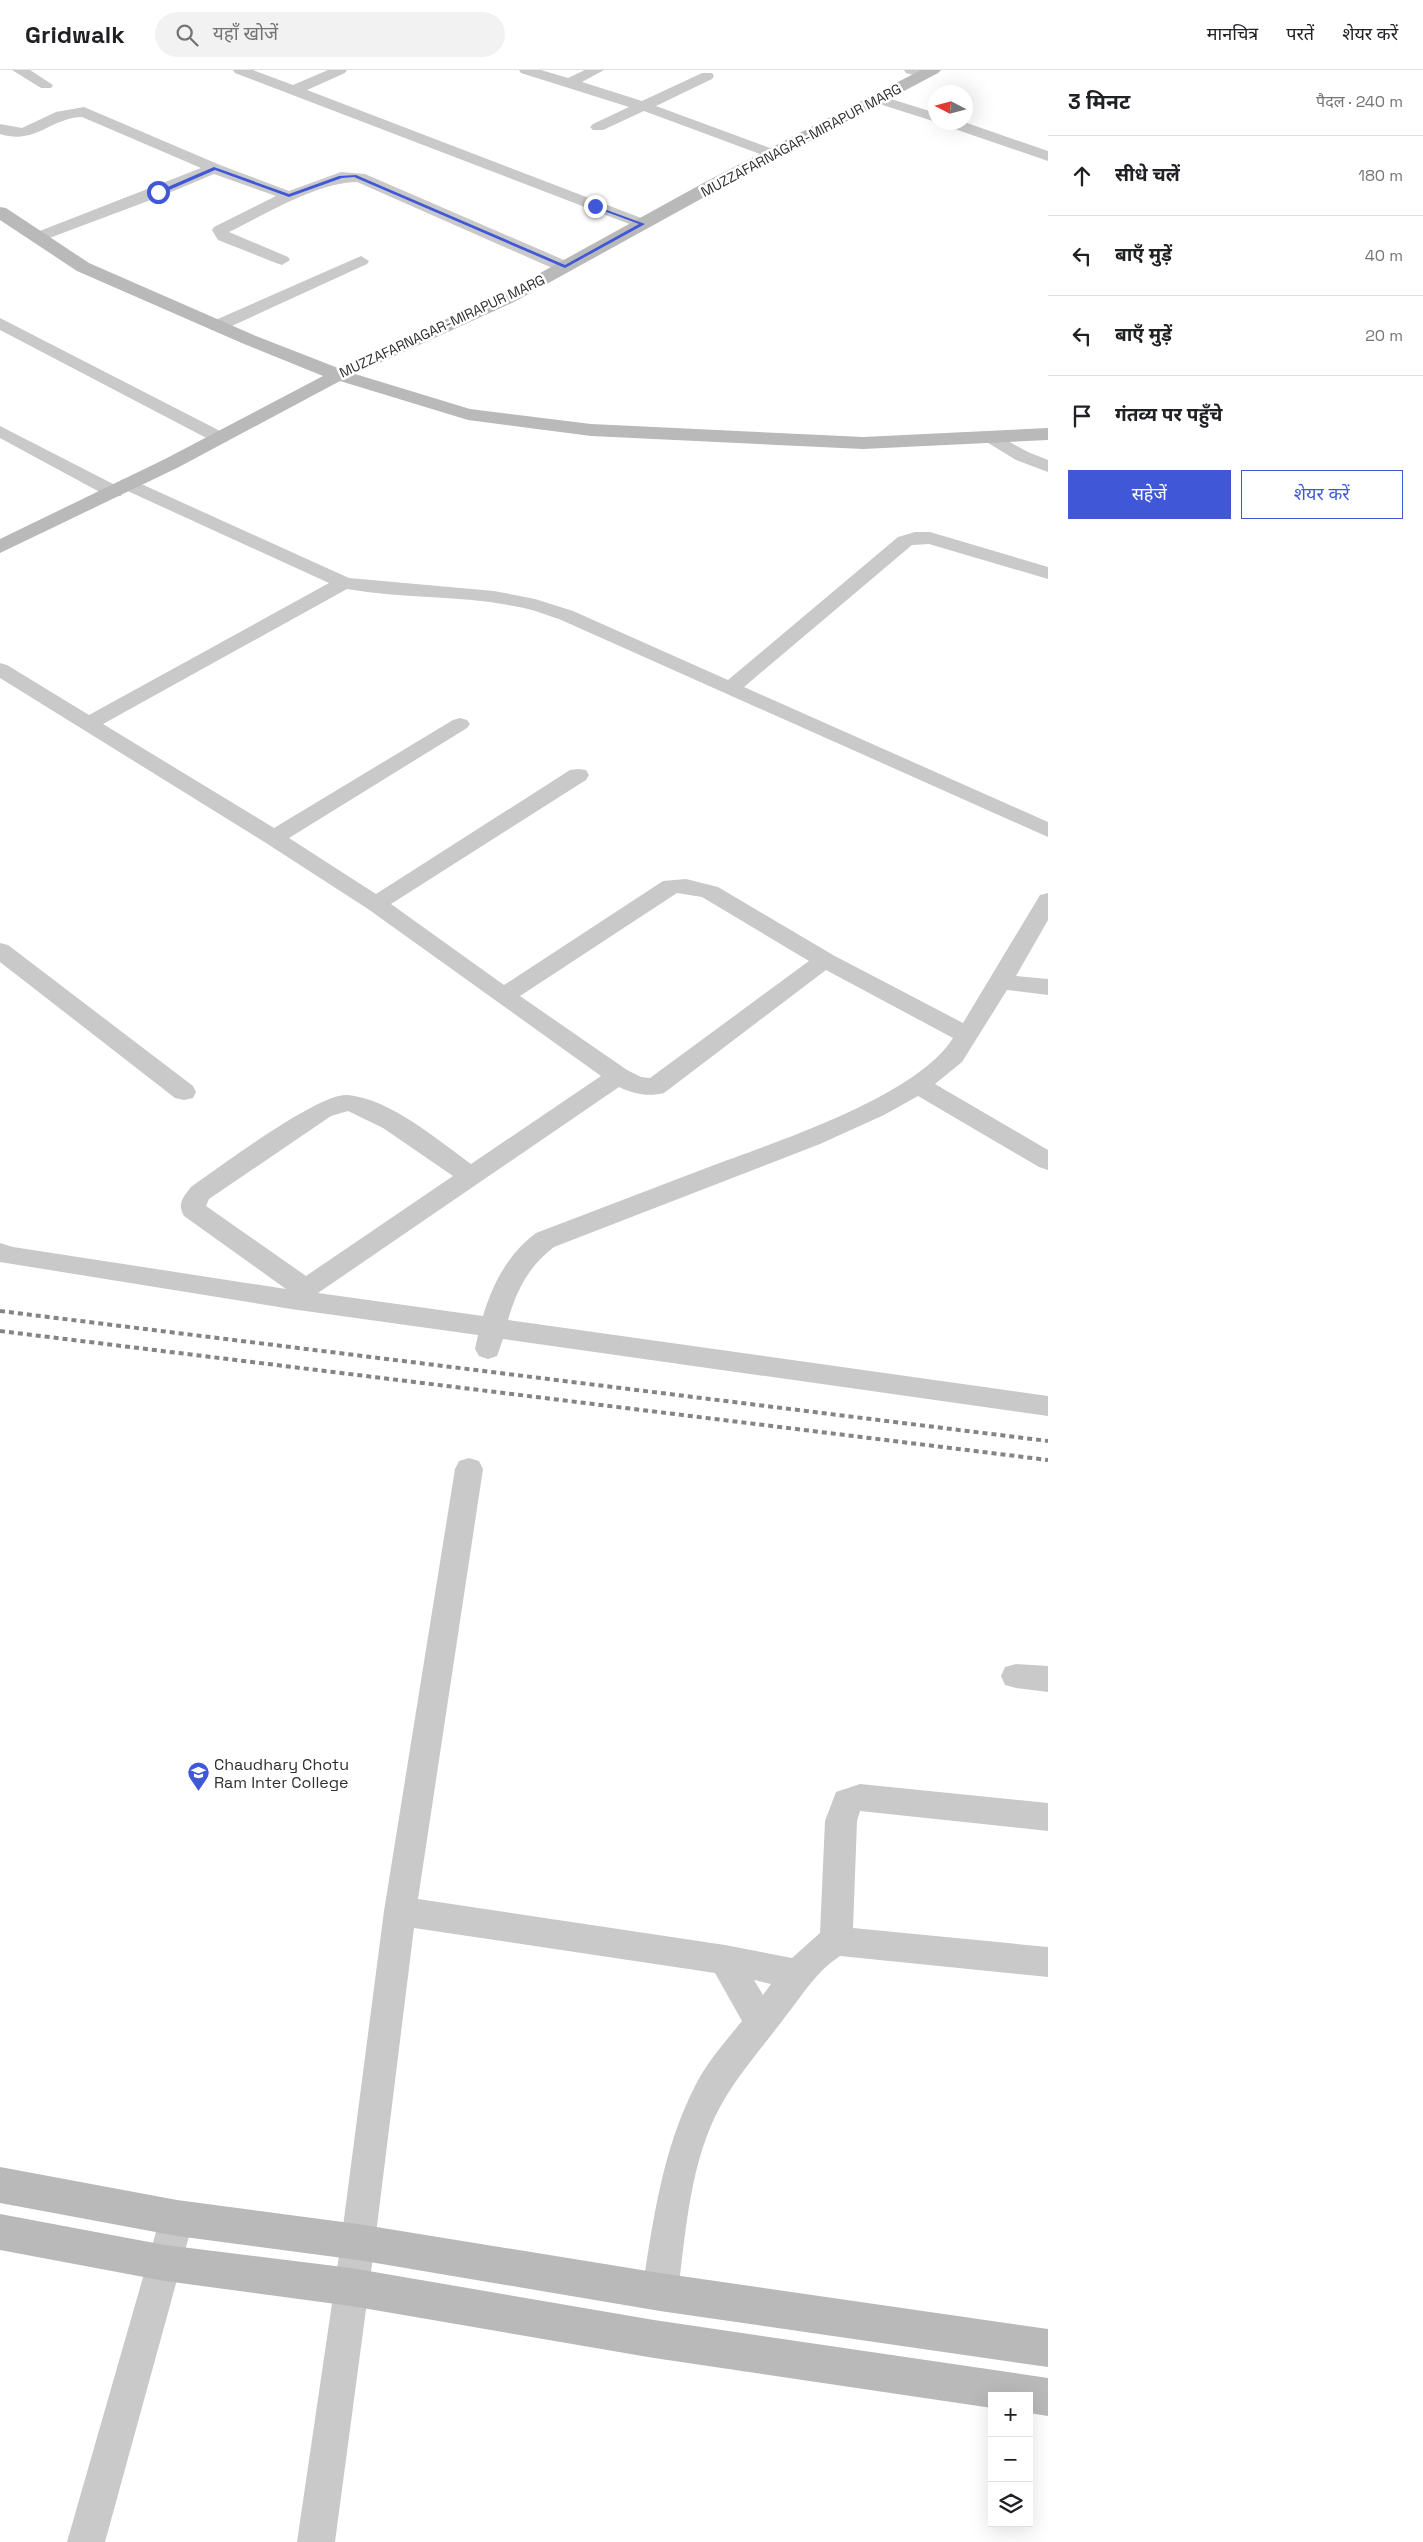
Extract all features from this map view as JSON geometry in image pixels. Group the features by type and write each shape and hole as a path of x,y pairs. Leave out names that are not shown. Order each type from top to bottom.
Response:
{"main road":[{"name":"MUZZAFARNAGAR-MIRAPUR MARG","path":"0,547 220,438 338,375 508,298 878,99 923,72"},
{"path":"0,212 83,267 217,326 338,375 468,414 591,430 862,444 1048,434"},
{"path":"0,2185 177,2218 358,2242 660,2292 1048,2348"},
{"path":"0,2232 165,2263 351,2287 654,2339 1048,2397"}],"street":[{"path":"19,70 46,85"},
{"path":"240,70 643,224"},
{"path":"295,90 340,70"},
{"path":"526,70 643,106 773,154"},
{"path":"568,83 596,70"},
{"path":"598,127 708,76"},
{"path":"878,99 928,115"},
{"path":"0,129 9,134 23,135 69,112 84,112 214,168 289,196"},
{"path":"972,130 1048,156"},
{"path":"38,237 158,192 214,168"},
{"path":"282,260 220,233 225,226 289,196 341,177 354,176 565,267"},
{"path":"217,326 362,261"},
{"path":"0,323 220,438"},
{"path":"0,431 121,488 344,583 379,590 486,596 534,605 566,615 1048,830"},
{"path":"991,437 1022,456 1048,466"},
{"path":"730,688 904,541 923,537 930,538 1048,573"},
{"path":"89,723 344,583"},
{"path":"0,670 274,838 376,904 618,1076 646,1087 661,1084 825,960"},
{"path":"274,838 460,724"},
{"path":"376,904 578,775"},
{"path":"504,996 671,886 680,885 696,887 710,892 825,960 967,1035"},
{"path":"490,1338 512,1274 523,1258 545,1240 811,1138 875,1109 918,1085 954,1056 1001,982 1048,900"},
{"path":"0,950 184,1092"},
{"path":"1001,982 1048,986"},
{"path":"299,1294 618,1076"},
{"path":"918,1085 1048,1161"},
{"path":"299,1294 193,1210 193,1202 200,1193 322,1110 337,1104 348,1103 376,1112 471,1176"},
{"path":"0,1252 12,1256 299,1294 490,1338 1048,1406"},
{"path":"316,2542 358,2242 400,1911 469,1469"},
{"path":"1016,1676 1048,1679"},
{"path":"836,1941 841,1821 847,1802 860,1798 1048,1817"},
{"path":"400,1911 725,1960 800,1974"},
{"path":"660,2292 674,2198 686,2143 722,2072 762,2024 814,1955 836,1941 1048,1962"},
{"path":"725,1960 762,2024"},
{"path":"86,2542 177,2218"}],"railway":[{"path":"0,1311 1048,1441"},
{"path":"0,1331 1048,1460"}],"place":[{"name":"Chaudhary Chotu Ram Inter College","path":"198,1792"}],"route":[{"path":"158,192 214,168 289,196 341,177 354,176 565,267 643,224 595,206"}]}
